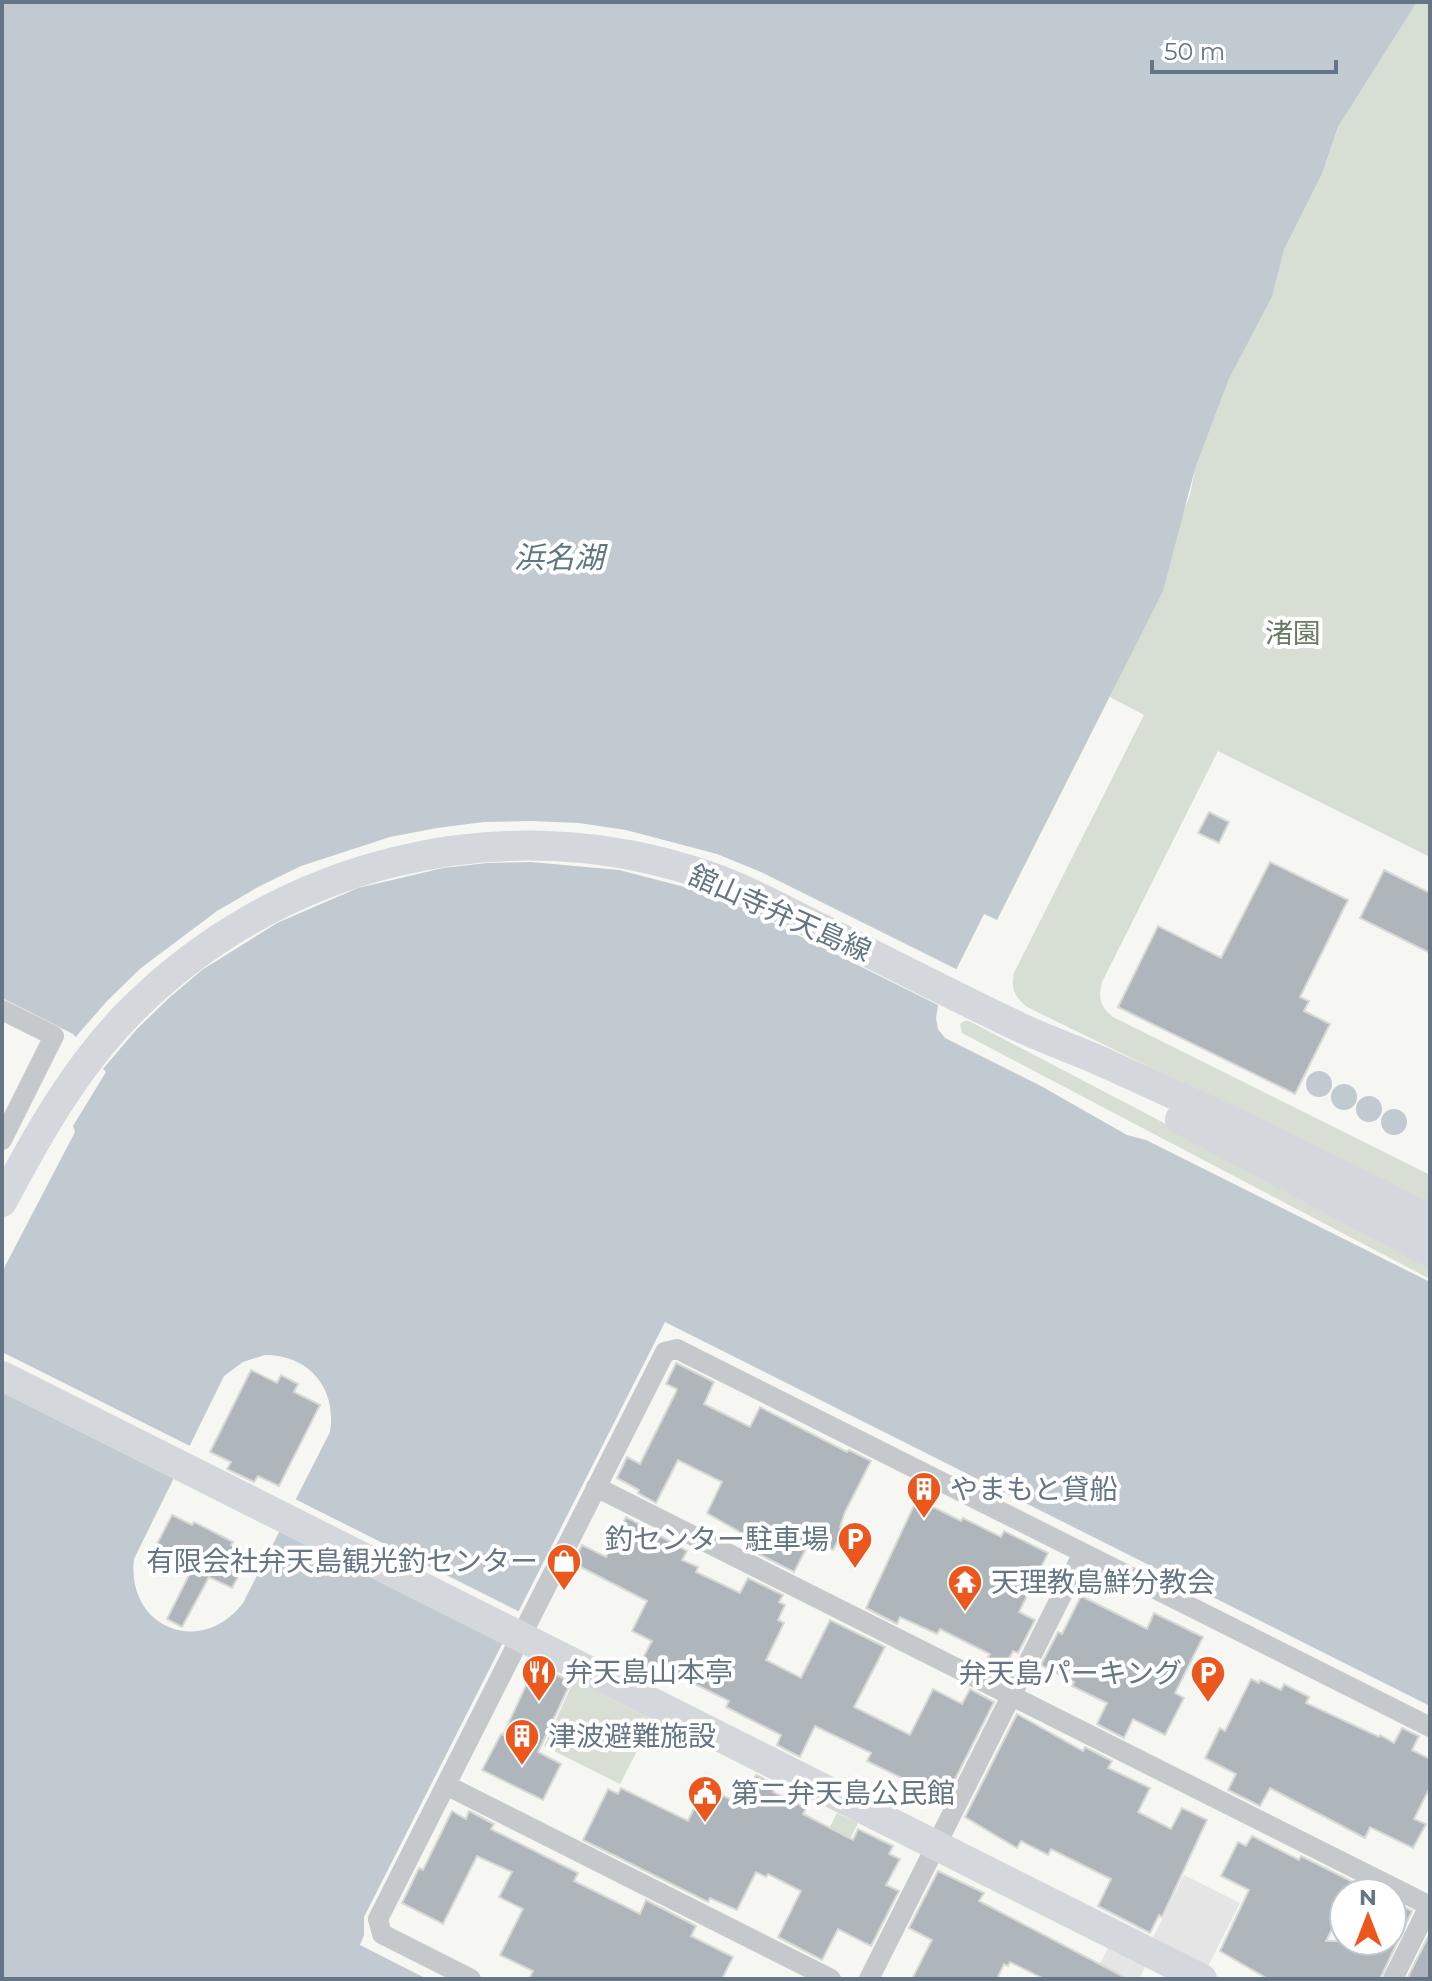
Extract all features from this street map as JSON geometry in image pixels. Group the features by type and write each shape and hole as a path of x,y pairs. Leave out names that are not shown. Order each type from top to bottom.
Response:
{"main road":[{"name":"舘山寺弁天島線","path":"2,1202 36,1137 89,1061 125,1017 192,957 269,908 352,873 441,851 531,845 591,849 666,863 752,893 1018,1027 1097,1075 1430,1252"},
{"name":"舘山寺弁天島線","path":"1018,1027 1104,1062 1430,1219"},
{"path":"2,1376 1202,1979"}],"street":[{"path":"2,1010 54,1036 2,1140"},
{"path":"471,1979 382,1934 378,1919 518,1635 665,1352 677,1349 1430,1727"},
{"path":"596,1487 1430,1906 1393,1979"},
{"path":"869,1979 1083,1553"},
{"path":"446,1785 831,1979"}],"shaded area":[{"path":"1184,1875 1240,1903 1208,1966 1153,1938"},
{"path":"1108,1948 1145,1967 1139,1979 1092,1979"}],"green space":[{"name":"渚園","path":"1417,2 1430,2 1430,857 1218,751 1102,982 1100,993 1105,1009 1113,1017 1430,1175 1430,1204 1027,1007 1013,988 1014,973 1144,715 1110,697 1190,495 1195,469 1229,379 1272,297 1284,250 1322,174 1338,127"},
{"path":"964,1021 1430,1262 1430,1279 962,1033 960,1024"},
{"path":"574,1680 653,1720 620,1784 544,1746"},
{"path":"837,1813 858,1823 831,1877 810,1866"}],"water":[{"name":"浜名湖","path":"2,2 1417,2 1338,127 1322,174 1284,250 1272,297 1229,379 1195,469 1163,591 997,920 984,914 938,1006 936,1018 938,1029 945,1038 1041,1086 1127,1135 1146,1140 1430,1282 1430,1706 665,1322 364,1917 364,1935 360,1945 427,1979 2,1979 2,1272 75,1132 73,1126 106,1072 73,1034 2,998","holes":["265,1355 295,1361 317,1377 329,1402 330,1432 243,1603 226,1620 207,1629 188,1631 170,1628 154,1618 142,1603 135,1583 134,1559 224,1376 243,1362"]},
{"path":"1319,1071 1328,1075 1332,1084 1328,1093 1319,1097 1310,1093 1306,1084 1310,1075"},
{"path":"1344,1084 1353,1088 1357,1097 1353,1106 1344,1110 1335,1106 1331,1097 1335,1088"},
{"path":"1369,1096 1378,1100 1382,1109 1378,1118 1369,1122 1360,1118 1356,1109 1360,1100"},
{"path":"1394,1109 1403,1113 1407,1122 1403,1131 1394,1135 1385,1131 1381,1122 1385,1113"}],"pier":[{"path":"484,822 579,823 626,830 717,854 761,872 960,971 942,1007 745,909 704,892 619,870 531,862 487,863 443,868 358,888 277,923 202,970 137,1029 102,1070 73,1040 141,968 217,911 301,866 390,837"},
{"path":"2,1352 192,1447 177,1478 2,1390"},
{"path":"295,1499 522,1613 506,1644 279,1530"}],"building":[{"path":"1209,812 1229,822 1219,843 1198,833"},
{"path":"1270,862 1348,900 1300,997 1309,1001 1304,1011 1330,1024 1295,1094 1118,1007 1158,926 1221,958"},
{"path":"1384,870 1430,893 1430,953 1360,918"},
{"path":"676,1363 714,1382 704,1404 750,1427 760,1407 847,1452 849,1450 871,1461 845,1512 840,1527 844,1529 833,1550 811,1539 794,1572 759,1554 764,1546 707,1513 722,1482 678,1460 656,1503 617,1478 627,1457 640,1464 676,1392 677,1389 666,1384"},
{"path":"251,1370 277,1383 281,1375 298,1384 294,1392 320,1405 279,1486 258,1476 254,1482 227,1469 231,1462 210,1452"},
{"path":"917,1499 1001,1537 1004,1531 1048,1553 1019,1612 1035,1620 1018,1653 1013,1651 1000,1676 983,1667 990,1654 940,1629 937,1634 900,1617 897,1624 866,1608"},
{"path":"172,1515 192,1525 194,1522 250,1554 232,1588 209,1577 182,1627 167,1619 194,1565 156,1546"},
{"path":"626,1517 687,1551 682,1560 698,1567 696,1572 740,1593 748,1578 783,1595 779,1602 785,1605 778,1620 784,1623 766,1660 801,1678 830,1620 885,1647 854,1707 910,1735 933,1689 962,1704 970,1689 994,1702 945,1799 867,1761 871,1753 815,1726 800,1757 777,1745 781,1735 726,1707 729,1701 677,1675 671,1686 637,1669 652,1641 632,1631 647,1601 573,1563 582,1545 606,1557"},
{"path":"1081,1596 1147,1629 1154,1613 1203,1637 1175,1693 1184,1698 1165,1735 1133,1719 1124,1738 1097,1724 1107,1703 1072,1686 1074,1682 1041,1665 1058,1632 1062,1634"},
{"path":"536,1664 571,1682 538,1752 561,1764 543,1800 482,1770 503,1735"},
{"path":"1251,1679 1281,1690 1284,1684 1309,1697 1306,1703 1394,1743 1402,1728 1419,1736 1412,1750 1430,1759 1430,1787 1414,1819 1426,1824 1413,1848 1370,1827 1365,1838 1270,1788 1260,1806 1228,1790 1236,1774 1205,1758 1220,1728 1225,1731"},
{"path":"1017,1714 1083,1751 1085,1747 1112,1761 1108,1768 1150,1788 1138,1812 1171,1829 1182,1808 1207,1820 1162,1917 1159,1915 1150,1933 1098,1906 1111,1879 1051,1849 1048,1855 1021,1841 1017,1848 965,1817"},
{"path":"756,1775 776,1785 773,1792 806,1808 803,1814 853,1840 858,1829 893,1846 889,1854 900,1859 886,1885 899,1891 871,1946 838,1929 822,1960 778,1937 801,1891 768,1874 766,1877 756,1872 737,1910 710,1898 708,1902 583,1840 608,1789 618,1794 621,1788 688,1821 704,1788 742,1804"},
{"path":"452,1811 466,1819 469,1811 494,1824 491,1829 578,1873 574,1881 640,1914 646,1900 696,1926 691,1936 733,1957 722,1979 529,1979 533,1971 500,1955 523,1909 499,1897 512,1872 477,1856 443,1924 402,1903 419,1868 423,1870"},
{"path":"1252,1836 1299,1860 1301,1856 1343,1877 1328,1877 1328,1957 1390,1957 1380,1979 1268,1979 1220,1951 1249,1890 1221,1876 1238,1842 1246,1846"},
{"path":"938,1871 984,1893 979,1901 1128,1979 1044,1979 1010,1962 1008,1966 1004,1964 997,1979 912,1979 932,1940 909,1928"},
{"path":"1430,1933 1430,1979 1412,1979 1408,1977"}],"place":[{"name":"やまもと貸船","path":"924,1520"},
{"name":"釣センター駐車場","path":"855,1570"},
{"name":"有限会社弁天島観光釣センター","path":"564,1592"},
{"name":"天理教島鮮分教会","path":"965,1613"},
{"name":"弁天島山本亭","path":"539,1703"},
{"name":"弁天島パーキング","path":"1208,1704"},
{"name":"津波避難施設","path":"522,1767"},
{"name":"第二弁天島公民館","path":"705,1824"}]}
